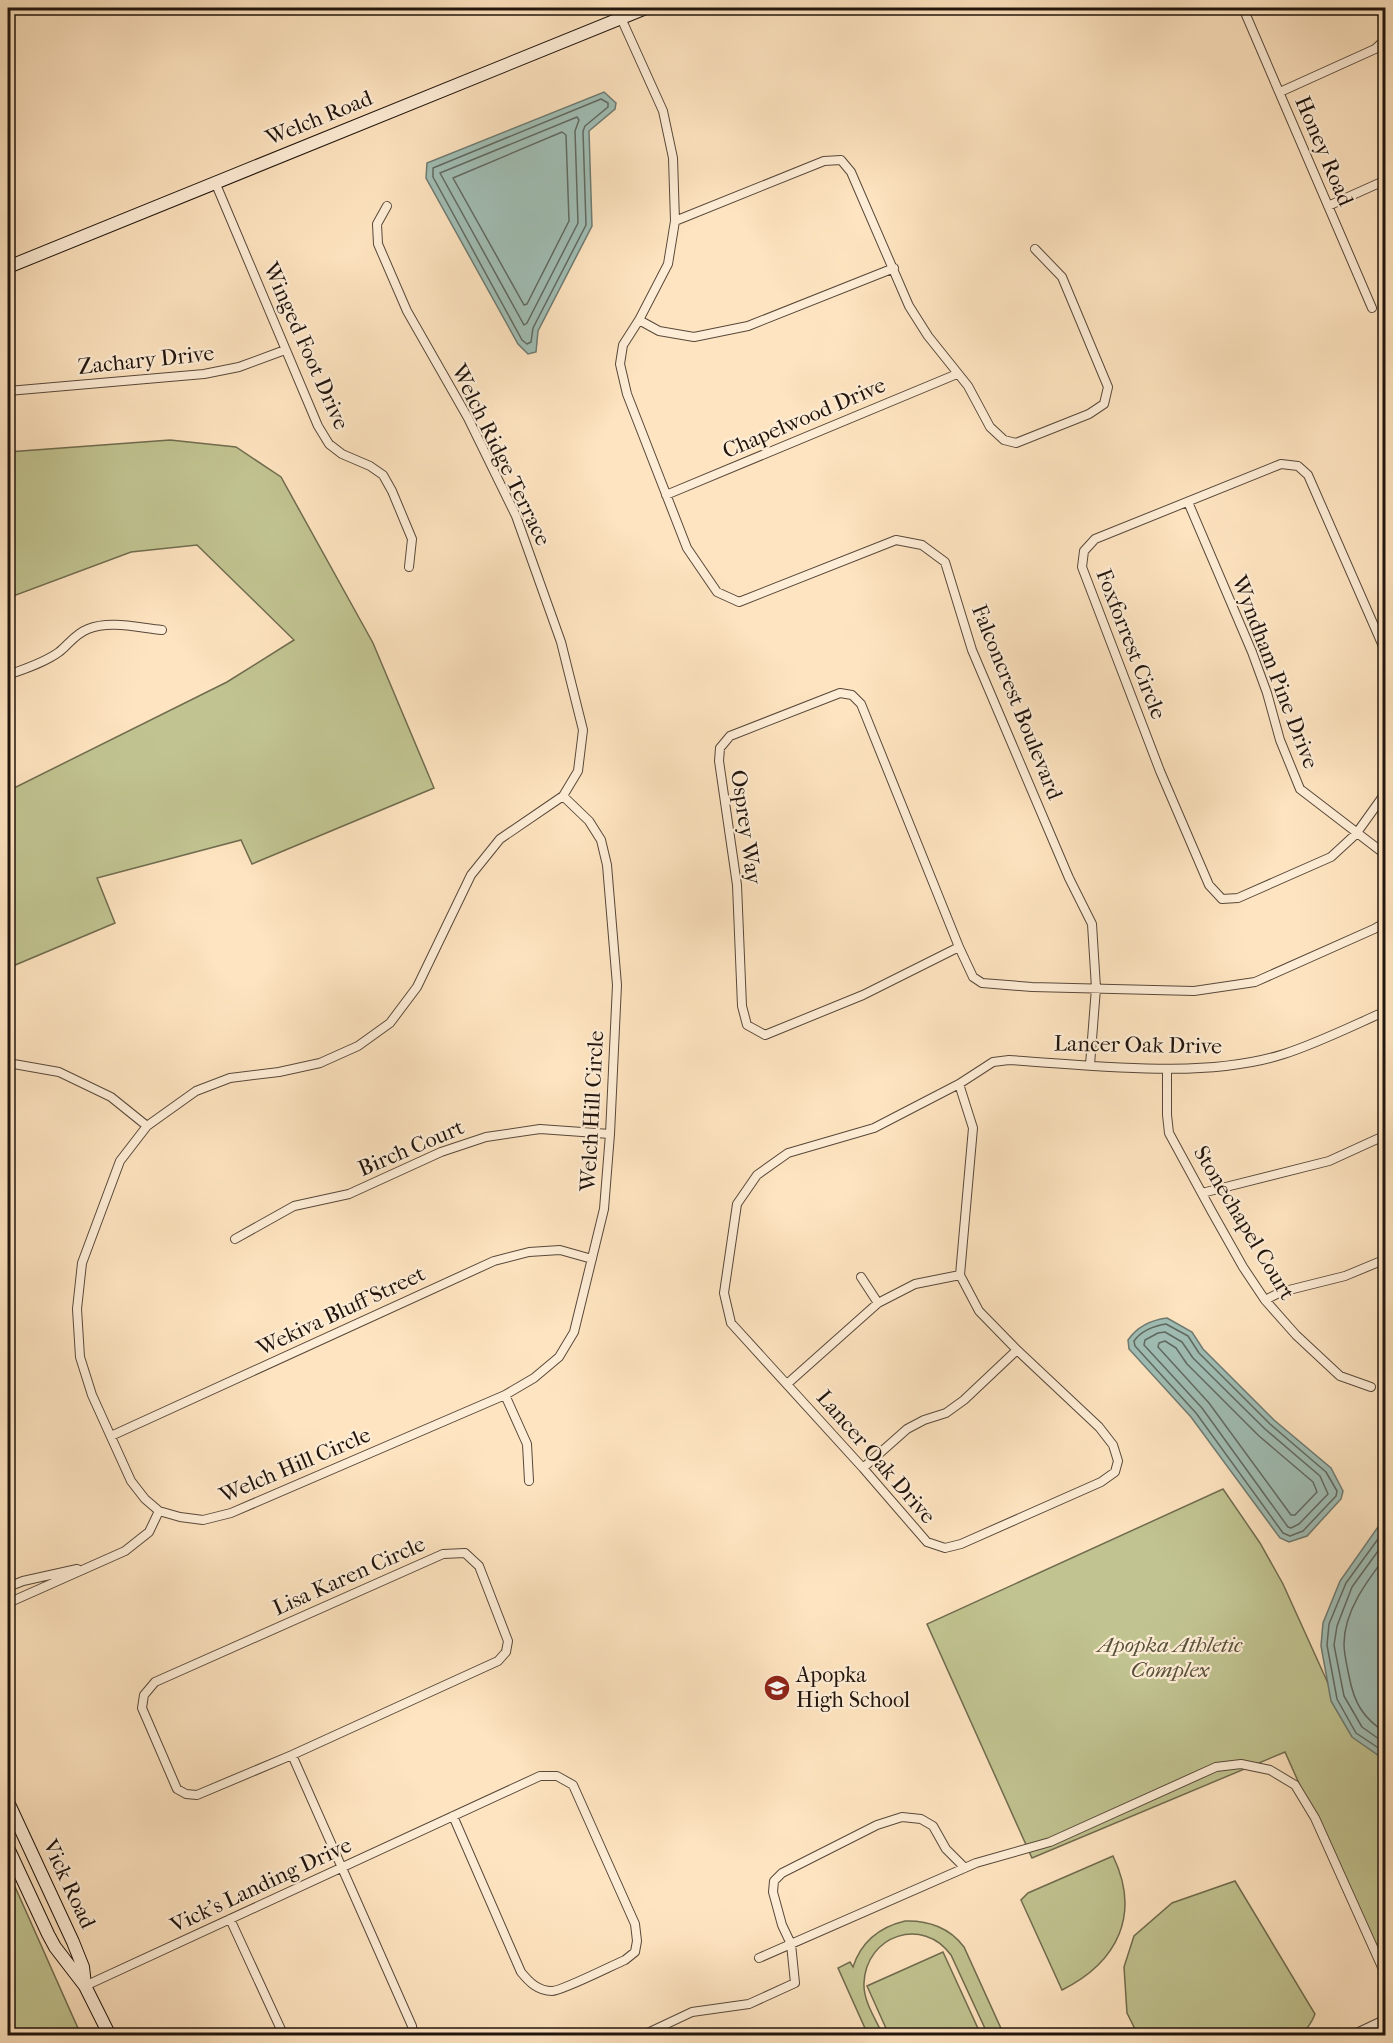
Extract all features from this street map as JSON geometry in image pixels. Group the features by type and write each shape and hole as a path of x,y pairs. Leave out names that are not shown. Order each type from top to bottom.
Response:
{"street":[{"name":"Welch Road","path":"8,267 646,8"},
{"name":"Honey Road","path":"1243,8 1372,308"},
{"path":"1380,8 1386,25"},
{"name":"Falconcrest Boulevard","path":"621,18 663,111 673,158 675,221 668,264 639,320 623,345 620,364 627,394 687,548 717,592 739,602 896,540 922,545 945,562 972,650 1069,878 1092,924 1096,988 1089,1065"},
{"path":"1280,92 1375,49 1386,39"},
{"path":"675,221 824,161 841,160 851,172 909,306 928,336 968,386 990,427 1004,440 1016,443 1089,414 1104,404 1107,387 1062,277 1035,249"},
{"path":"1328,206 1386,180"},
{"name":"Winged Foot Drive","path":"215,182 318,426 329,444 342,454 376,471 392,491 412,538 409,567"},
{"name":"Welch Ridge Terrace","path":"387,207 377,224 378,244 407,312 468,418 516,516 561,642 583,730 578,771 563,796"},
{"path":"639,320 659,331 694,337 748,326 894,268"},
{"name":"Zachary Drive","path":"8,391 204,374 239,367 285,350"},
{"name":"Chapelwood Drive","path":"666,495 957,374"},
{"name":"Foxforrest Circle","path":"1386,653 1308,475 1298,466 1281,464 1095,539 1084,551 1082,567 1160,771 1209,885 1222,899 1238,898 1331,856 1356,834 1386,792"},
{"name":"Wyndham Pine Drive","path":"1188,502 1252,652 1267,693 1280,740 1300,789 1386,855"},
{"path":"8,675 40,663 58,653 74,637 88,629 105,625 162,630"},
{"name":"Osprey Way","path":"959,947 863,995 765,1035 747,1025 742,1006 737,885 720,761 720,748 730,736 840,693 852,695 861,704 973,977 982,983 1032,987 1096,988"},
{"path":"8,1603 126,1551 148,1532 159,1511 145,1499 131,1481 92,1395 80,1357 76,1309 82,1263 120,1161 147,1126 196,1091 230,1078 279,1072 320,1063 358,1046 390,1023 417,987 471,875 500,839 563,796"},
{"name":"Welch Hill Circle","path":"159,1511 203,1520 231,1513 505,1395 534,1378 559,1357 574,1332 604,1209 617,985 607,865 601,840 589,821 563,796"},
{"path":"1096,988 1194,991 1255,982 1386,922"},
{"name":"Lancer Oak Drive","path":"960,1275 979,1311 1099,1427 1113,1445 1118,1461 1115,1472 1101,1482 961,1544 945,1548 927,1542 731,1323 724,1293 737,1204 757,1175 788,1153 874,1128 959,1084 993,1062 1009,1060 1167,1069 1225,1067 1283,1054 1386,1011"},
{"path":"8,1063 58,1072 111,1097 147,1126"},
{"name":"Stonechapel Court","path":"1167,1069 1167,1115 1170,1133 1243,1267 1265,1300 1296,1335 1340,1376 1371,1387"},
{"path":"788,1384 878,1303 915,1284 960,1275 973,1128 959,1084"},
{"name":"Birch Court","path":"235,1239 294,1206 349,1194 441,1152 486,1137 540,1129 610,1134"},
{"path":"1202,1193 1329,1161 1386,1135"},
{"name":"Wekiva Bluff Street","path":"111,1436 494,1261 529,1252 560,1250 592,1259"},
{"path":"1265,1300 1281,1292 1345,1276 1386,1259"},
{"path":"861,1277 878,1303"},
{"path":"863,1468 907,1429 924,1420 946,1413 964,1400 1017,1350"},
{"path":"505,1395 527,1444 530,1481"},
{"name":"Lisa Karen Circle","path":"465,1553 479,1566 508,1641 506,1652 498,1661 292,1755 197,1795 186,1794 177,1789 142,1708 144,1695 154,1682 443,1554 465,1553"},
{"path":"8,1587 23,1581 94,1564"},
{"path":"292,1755 412,2026 414,2036"},
{"path":"759,1958 965,1868 1050,1842 1216,1767 1241,1764 1270,1770 1295,1785 1315,1818 1386,1976"},
{"name":"Vick's Landing Drive","path":"85,1986 342,1867 540,1776 557,1776 573,1785 635,1924 637,1941 635,1952 625,1960 553,1991 537,1988 521,1972 453,1816"},
{"name":"Vick Road","path":"8,1802 73,1942 82,1967 85,1986"},
{"path":"641,2036 692,2012 749,2004 795,1983 791,1944 782,1925 773,1892 774,1881 782,1873 877,1826 902,1817 921,1819 933,1826 946,1849 965,1868"},
{"name":"Vick Road","path":"8,1848 33,1906 55,1947 85,1986 110,2036"},
{"path":"230,1919 284,2036"},
{"path":"1350,2036 1386,2019"}],"green space":[{"path":"170,440 236,447 281,477 373,643 434,788 252,864 241,840 97,878 115,923 8,968 8,791 227,682 294,640 197,545 131,552 8,598 8,452"},
{"name":"Apopka Athletic Complex","path":"1223,1489 1260,1543 1283,1584 1341,1712 1385,1725 1385,1976 1285,1752 1032,1858 927,1624"},
{"path":"1113,1856 1125,1897 1124,1917 1119,1934 1110,1951 1098,1965 1081,1979 1062,1990 1021,1900 1028,1893"},
{"path":"8,1871 81,2035 8,2035"},
{"path":"1235,1881 1315,2014 1310,2024 1305,2030 1295,2035 1138,2035 1127,2013 1124,1967 1134,1936 1172,1903"},
{"path":"905,1921 930,1924 945,1930 958,1940 964,1947 1004,2035 988,2035 951,1955 939,1943 926,1936 912,1934 898,1936 885,1943 874,1953 867,1966 864,1990 870,2010 883,2035 868,2035 838,1968 850,1962 853,1967 866,1943 887,1927"},
{"path":"943,1952 981,2035 889,2035 867,1986"}],"water":[{"path":"604,92 616,103 615,109 589,131 592,226 538,331 536,352 528,354 518,344 426,178 427,163"},
{"path":"1167,1318 1192,1332 1203,1349 1274,1420 1331,1468 1343,1491 1341,1499 1307,1536 1289,1542 1280,1538 1191,1417 1129,1349 1128,1340 1136,1331 1150,1322"},
{"path":"1385,1517 1385,1760 1352,1737 1331,1701 1321,1646 1323,1623 1340,1581"}],"place":[{"name":"Apopka High School","path":"777,1688"}]}
